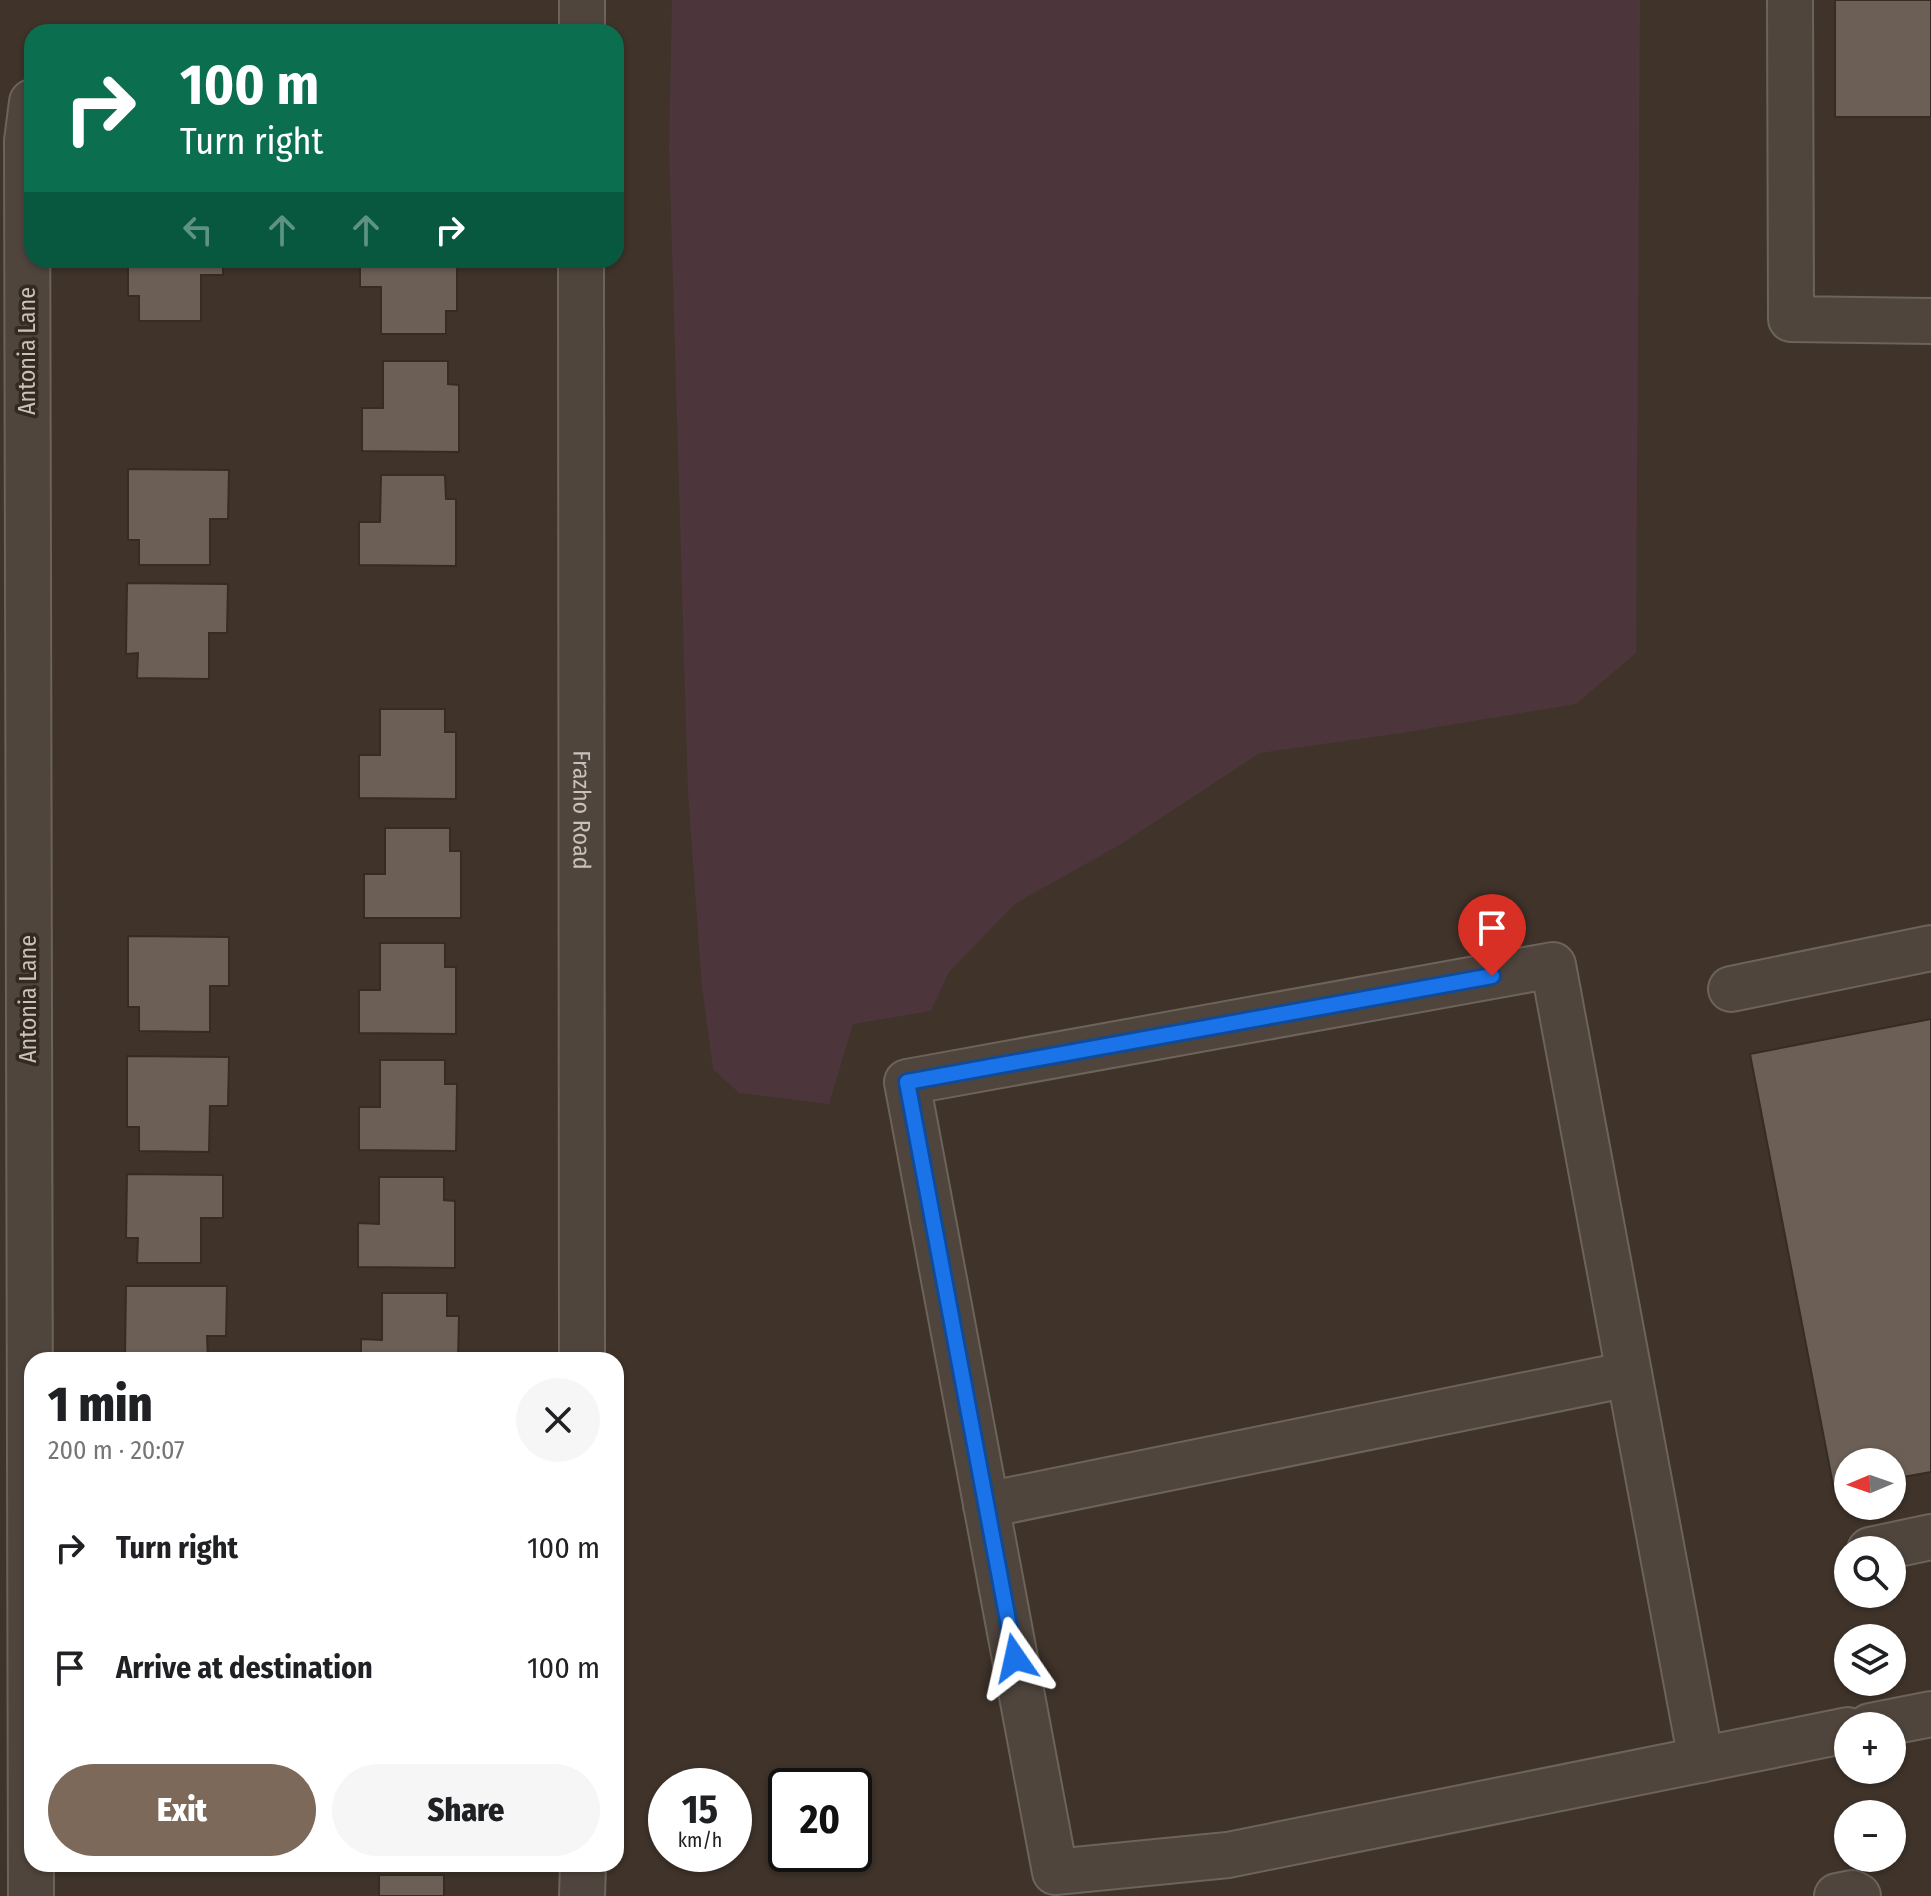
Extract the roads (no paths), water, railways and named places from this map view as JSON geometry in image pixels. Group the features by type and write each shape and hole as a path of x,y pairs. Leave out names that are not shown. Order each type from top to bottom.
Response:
{"street":[{"path":"582,0 582,24"},
{"path":"1790,0 1791,319 1931,321"},
{"path":"0,92 24,100"},
{"name":"Antonia Lane","path":"27,268 30,1352"},
{"name":"Frazho Road","path":"581,268 582,1352"},
{"path":"1731,989 1931,948"},
{"path":"1701,1760 1553,965 907,1082 1055,1872 1228,1855 1701,1760 1834,1733"},
{"path":"986,1505 1629,1374"},
{"path":"1906,1542 1931,1537"},
{"path":"1906,1719 1931,1714"},
{"name":"Antonia Lane","path":"31,1872 31,1896"},
{"path":"582,1896 583,1872"},
{"path":"1837,1896 1852,1893 1858,1896"}]}
